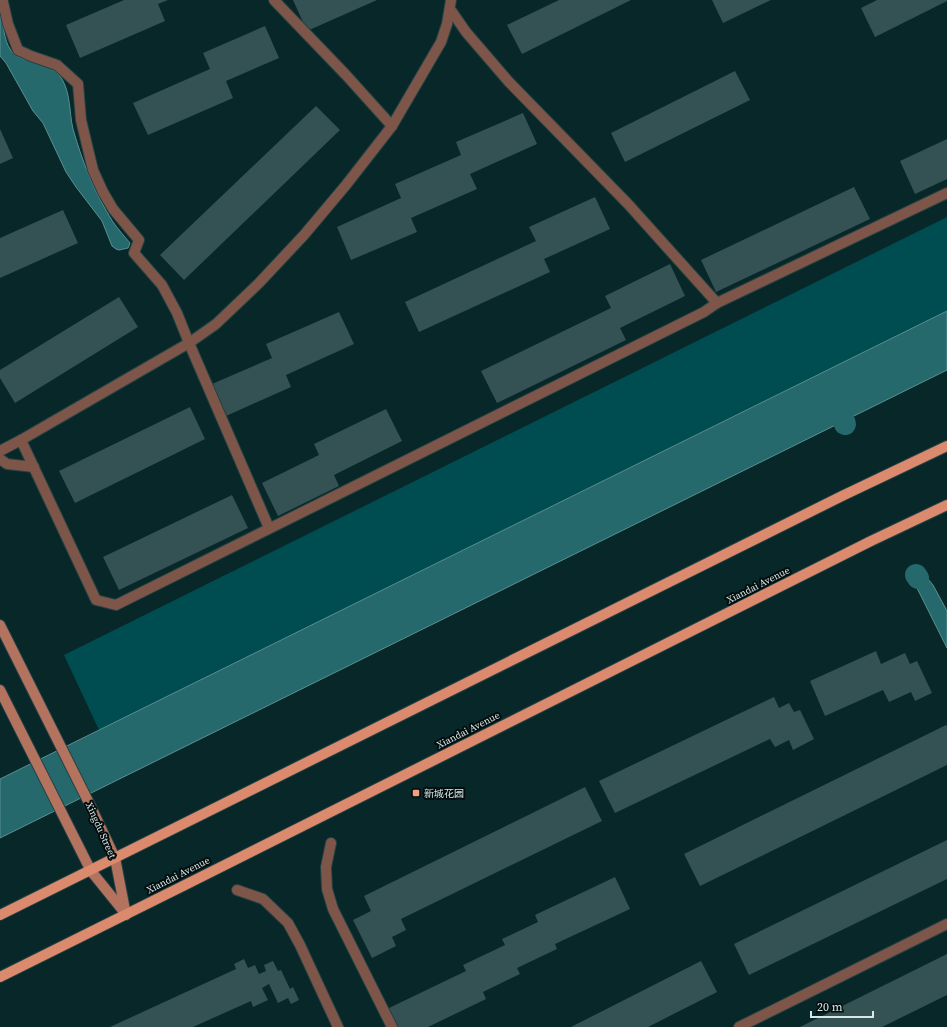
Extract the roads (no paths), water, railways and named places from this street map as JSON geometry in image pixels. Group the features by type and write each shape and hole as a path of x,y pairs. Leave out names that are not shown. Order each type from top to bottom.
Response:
{"main road":[{"path":"0,915 835,500 947,446"},
{"name":"Xiandai Avenue","path":"0,977 864,544 947,505"},
{"name":"Xingdu Street","path":"0,625 115,858 126,915"},
{"path":"0,690 91,870 126,915"}],"street":[{"path":"1,0 3,2 8,24 18,50 57,65 78,84 81,120 93,170 113,208 139,240 134,253 162,285 177,313 269,528"},
{"path":"274,0 346,75 392,126"},
{"path":"0,451 189,343 216,324 260,283 304,235 346,185 392,126 440,42 447,24 450,4"},
{"path":"450,4 466,32 509,82 628,204 717,304"},
{"path":"21,440 96,600 116,605 704,312 717,304 947,194"},
{"path":"0,459 7,464 34,467"},
{"path":"332,844 326,867 327,889 333,909 392,1027"},
{"path":"237,890 263,899 288,923 300,944 338,1027"},
{"path":"739,1027 947,924"}],"place":[{"name":"新城花园","path":"416,793"}]}
